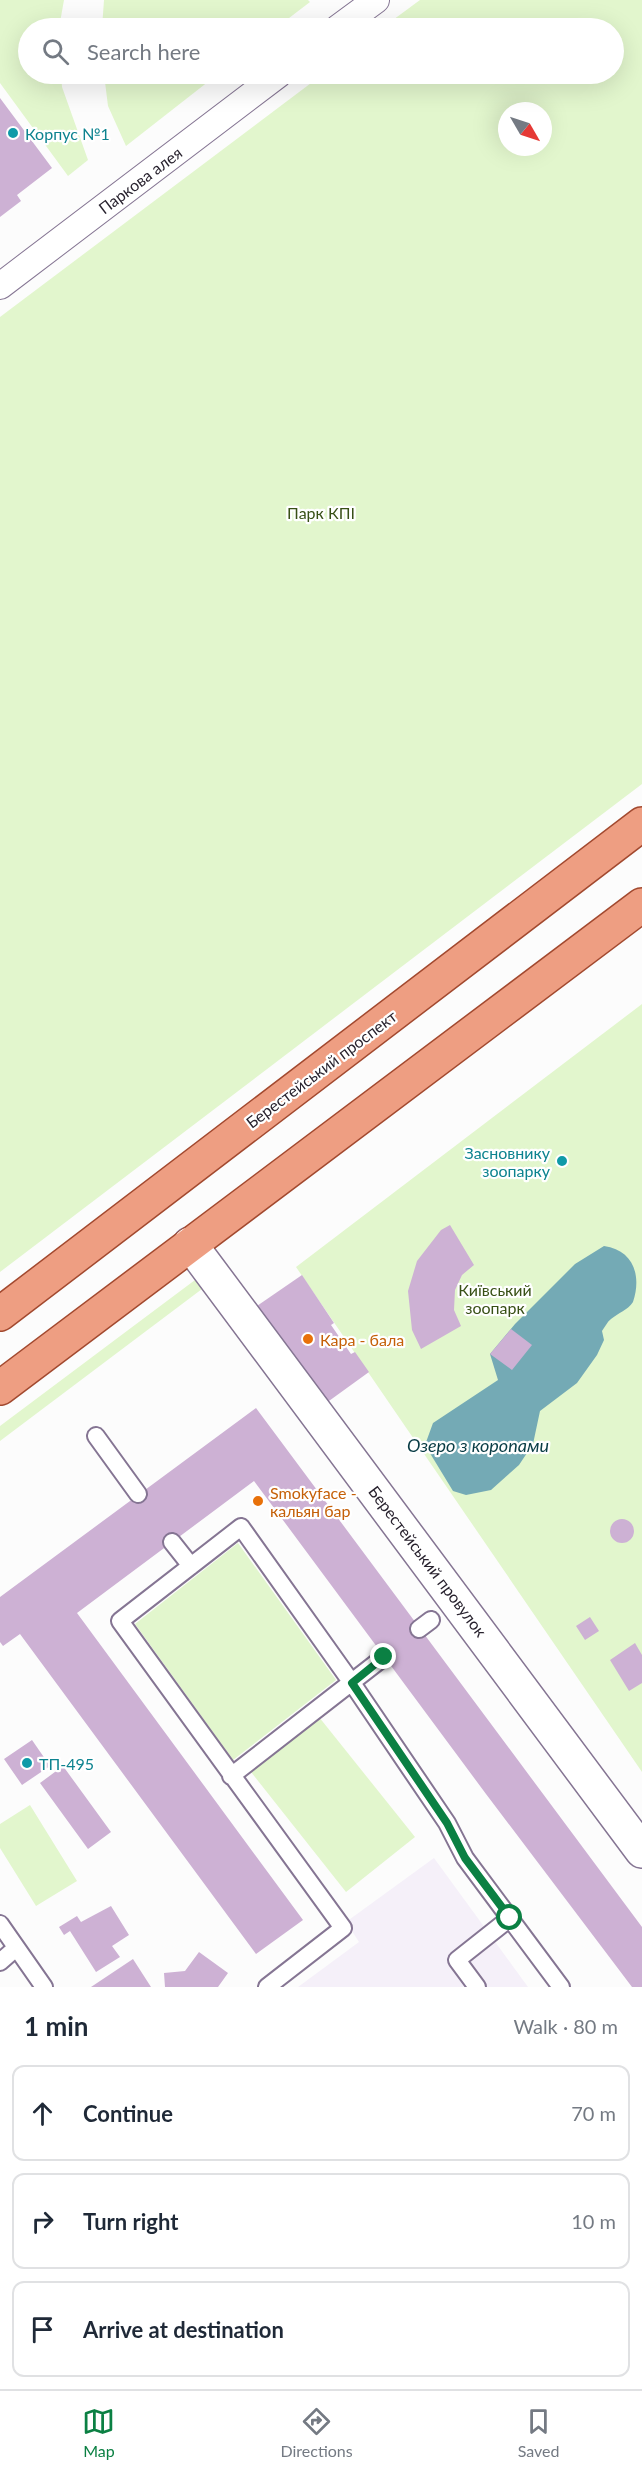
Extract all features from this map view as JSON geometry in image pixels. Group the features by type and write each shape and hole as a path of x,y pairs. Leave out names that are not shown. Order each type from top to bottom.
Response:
{"main road":[{"name":"Берестейський проспект","path":"0,1314 642,824"},
{"path":"0,1388 642,905"}],"street":[{"path":"352,18 376,0"},
{"name":"Паркова алея","path":"0,286 266,84"},
{"name":"Берестейський провулок","path":"190,1244 642,1851"}],"lane":[{"path":"96,1436 138,1494"},
{"path":"267,1987 343,1928 120,1621 241,1527 352,1683 447,1823 465,1858 561,1987"},
{"path":"172,1542 191,1566"},
{"path":"231,1776 384,1657"},
{"path":"477,1987 457,1960 510,1918"},
{"path":"0,1924 44,1987"},
{"path":"0,1962 16,1948"}],"shaded area":[{"path":"434,1858 528,1987 298,1987 359,1942 346,1922"}],"green space":[{"path":"0,0 64,0 61,18 18,18 18,84 62,84 88,160 68,176 0,83"},
{"path":"104,0 308,0 310,2 289,18 103,18"},
{"name":"Парк КПІ","path":"420,0 642,0 642,784 0,1272 0,317 310,84 624,84 624,18 396,18"},
{"path":"105,84 205,84 126,146 108,106"},
{"name":"Київський зоопарк","path":"642,1004 642,1772 296,1267"},
{"path":"195,1280 202,1289 0,1441 0,1426"},
{"path":"238,1543 336,1680 233,1760 135,1624"},
{"path":"319,1717 415,1837 346,1892 251,1772"},
{"path":"30,1805 77,1881 36,1906 0,1848 0,1824"}],"water":[{"name":"Озеро з коропами","path":"604,1246 622,1253 633,1265 636,1292 633,1302 607,1323 602,1331 604,1340 597,1355 577,1383 540,1411 533,1444 519,1465 491,1490 466,1495 453,1491 425,1445 433,1423 498,1380 490,1354 515,1324 575,1264"}],"building":[{"name":"Корпус №1","path":"0,98 52,168 17,195 21,201 0,217"},
{"path":"450,1225 474,1265 462,1275 455,1290 454,1310 461,1326 421,1349 412,1330 408,1291 417,1261 441,1230"},
{"name":"Кара - бала","path":"302,1275 334,1323 331,1325 351,1354 355,1352 369,1372 322,1406 254,1308"},
{"path":"511,1329 532,1345 512,1370 490,1354"},
{"path":"256,1408 642,1927 642,1987 632,1987 254,1481 77,1613 303,1920 256,1954 20,1634 3,1646 0,1642 0,1597"},
{"path":"622,1519 630,1523 634,1531 630,1539 622,1543 614,1539 610,1531 614,1523"},
{"path":"590,1617 599,1631 585,1640 576,1626"},
{"path":"635,1643 642,1655 642,1683 629,1691 610,1660"},
{"name":"ТП-495","path":"32,1740 50,1766 22,1785 4,1759"},
{"path":"63,1766 111,1832 88,1849 40,1783"},
{"path":"111,1906 129,1935 112,1946 120,1957 96,1972 70,1931 64,1935 59,1927 77,1916 81,1922"},
{"path":"199,1952 228,1973 218,1987 165,1987 164,1973 185,1971"},
{"path":"133,1959 151,1987 91,1987"}],"place":[{"name":"Корпус №1","path":"13,133"},
{"name":"Засновнику зоопарку","path":"562,1161"},
{"name":"Кара - бала","path":"308,1339"},
{"name":"Smokyface - кальян бар","path":"258,1501"},
{"name":"ТП-495","path":"27,1763"}],"route":[{"path":"384,1657 352,1683 447,1823 465,1858 510,1918"}]}
